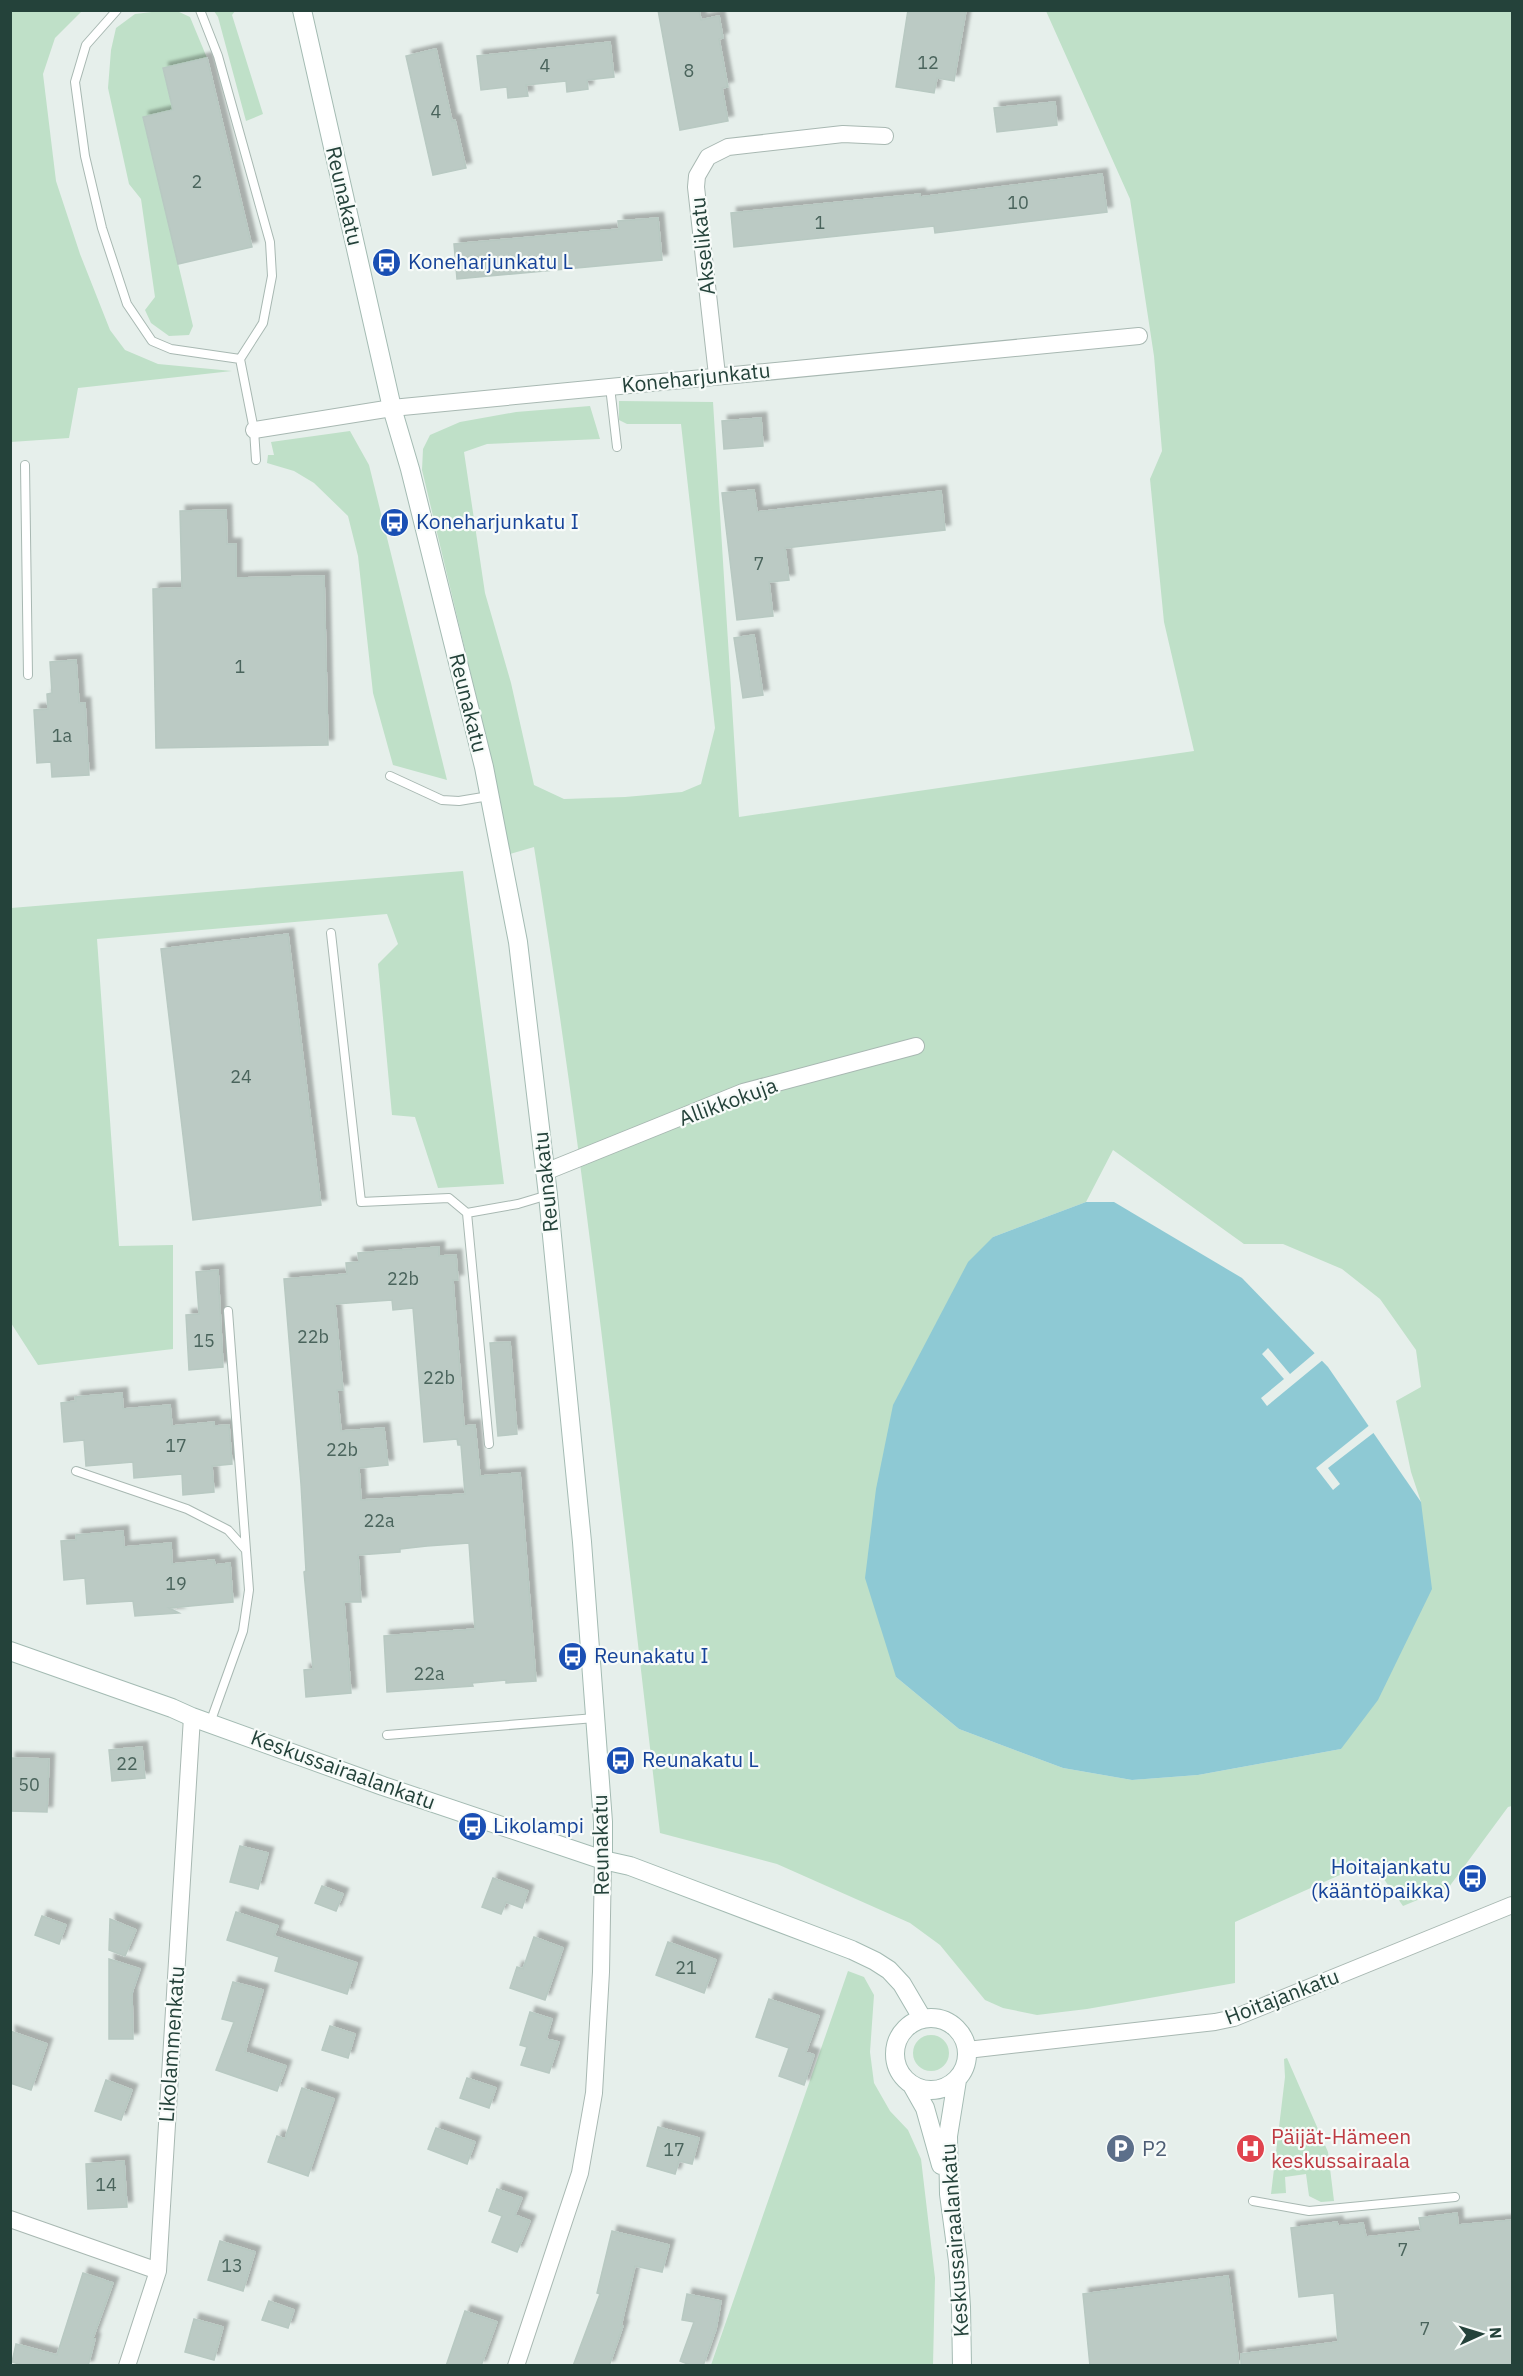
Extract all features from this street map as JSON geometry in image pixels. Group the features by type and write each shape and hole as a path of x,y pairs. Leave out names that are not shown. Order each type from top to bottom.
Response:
{"street":[{"name":"Reunakatu","path":"302,10 392,408 410,469 489,796 518,942 548,1195 582,1542 603,1822 601,1972 594,2093 582,2162 516,2366"},
{"name":"Akselikatu","path":"717,375 696,186 700,168 708,158 728,147 843,134 885,136"},
{"name":"Koneharjunkatu","path":"254,430 392,408 1139,336"},
{"name":"Allikkokuja","path":"545,1172 743,1092 916,1046"},
{"name":"Keskussairaalankatu","path":"10,1652 172,1707 192,1717 383,1786 603,1860 630,1866 868,1957 889,1971 902,1984 922,2018"},
{"name":"Likolammenkatu","path":"127,2366 158,2271 192,1717"},
{"name":"Hoitajankatu","path":"967,2050 1234,2018 1512,1905"},
{"path":"922,2018 946,2021 957,2028 964,2038 967,2050 967,2061 957,2080 947,2087 935,2090 923,2090 902,2077 896,2067 894,2055 896,2042 902,2032 910,2023 922,2018"},
{"name":"Keskussairaalankatu","path":"957,2080 948,2136 949,2194 958,2261 962,2366"},
{"path":"912,2085 924,2108 949,2194"},
{"path":"10,2219 158,2271"}],"lane":[{"path":"117,10 86,45 75,82 85,156 102,228 127,304 152,341 171,349 240,359"},
{"path":"200,10 218,56 270,242 272,276 263,323 240,359 254,430 256,460"},
{"path":"610,387 617,447"},
{"path":"25,465 28,675"},
{"path":"390,776 442,800 459,801 489,796"},
{"path":"331,933 361,1202 449,1198 467,1213 489,1444"},
{"path":"467,1213 518,1204 548,1195"},
{"path":"210,1722 243,1631 249,1590 228,1311"},
{"path":"76,1471 187,1509 228,1530 245,1549"},
{"path":"387,1735 595,1718"},
{"path":"1253,2201 1309,2211 1455,2197"}],"green space":[{"path":"11,10 82,11 55,38 43,74 56,181 80,254 110,330 125,350 158,364 232,371 78,388 69,438 11,442"},
{"path":"177,11 190,17 207,58 163,68 173,110 143,117 193,326 189,335 169,336 151,323 145,310 155,297 141,199 129,184 108,88 111,50 116,28 135,14"},
{"path":"214,11 235,11 232,15 263,114 246,121 218,17"},
{"path":"1046,11 1512,11 1512,1806 1508,1807 1449,1887 1403,1906 1371,1861 1235,1922 1235,1983 1087,2009 1037,2015 1003,2008 985,2000 940,1945 910,1923 777,1864 660,1833 587,1216 534,847 510,854 483,725 422,470 423,449 430,435 460,422 516,412 590,406 600,439 487,444 464,452 485,593 511,683 534,785 564,799 682,792 701,784 715,728 681,424 627,424 619,420 619,401 713,402 739,817 1194,751 1164,622 1150,479 1162,451 1154,356 1130,199","holes":["1113,1150 1244,1244 1283,1244 1342,1269 1380,1299 1416,1350 1421,1387 1396,1401 1411,1472 1421,1502 1341,1749 1198,1775 1132,1780 1063,1768 959,1729 896,1677 993,1237 1086,1202"]},
{"path":"350,431 369,465 447,780 393,765 373,693 358,556 348,516 314,483 294,471 267,463 268,455 274,455 271,442"},
{"path":"463,871 504,1184 438,1188 415,1117 392,1115 378,964 398,944 387,914 97,939 119,1246 173,1245 173,1349 38,1365 11,1323 11,908"},
{"path":"848,1971 864,1977 874,1995 870,2052 874,2083 890,2111 908,2130 921,2159 935,2278 933,2365 711,2365"},
{"path":"931,2035 944,2040 949,2053 944,2066 931,2071 918,2066 913,2053 918,2040"},
{"path":"1287,2058 1328,2152 1334,2201 1321,2202 1309,2196 1306,2174 1285,2177 1286,2193 1271,2194 1285,2077 1284,2059"}],"water":[{"path":"1086,1202 1114,1202 1242,1278 1328,1367 1421,1502 1432,1589 1378,1700 1341,1749 1198,1775 1132,1780 1063,1768 959,1729 896,1677 865,1578 876,1489 893,1405 968,1262 993,1237"}],"pier":[{"path":"1268,1348 1290,1374 1316,1352 1324,1359 1267,1406 1261,1398 1284,1379 1262,1354"},
{"path":"1371,1424 1376,1431 1328,1468 1340,1484 1333,1490 1316,1468"}],"building":[{"path":"658,10 699,10 701,20 719,16 723,38 719,39 728,87 722,88 728,121 680,130"},
{"path":"908,10 966,10 954,81 937,78 934,93 896,87"},
{"path":"610,42 614,77 587,80 588,89 567,92 566,81 526,85 528,96 508,98 507,87 481,90 477,56"},
{"path":"436,49 452,121 455,120 466,168 433,175 406,56"},
{"path":"207,58 252,247 178,264 143,117 173,110 163,68"},
{"path":"1055,102 1057,125 997,132 994,108"},
{"path":"1102,174 1107,212 935,233 934,226 734,247 731,213 920,194 920,197"},
{"path":"658,218 662,260 457,279 454,244 619,229 618,221"},
{"path":"761,418 763,446 724,449 722,421"},
{"path":"754,490 757,512 941,491 945,530 785,548 789,580 769,582 773,616 737,620 722,493"},
{"path":"226,510 227,544 236,544 236,578 324,576 328,745 156,748 153,589 182,588 180,511"},
{"path":"754,635 763,695 743,698 734,638"},
{"path":"76,660 79,703 85,703 89,775 52,777 51,762 37,763 34,710 48,709 47,694 52,693 50,662"},
{"path":"288,934 321,1205 193,1220 161,949"},
{"path":"439,1247 439,1256 456,1255 458,1280 453,1280 464,1426 475,1425 480,1476 520,1473 536,1681 506,1683 506,1680 472,1683 473,1686 387,1692 384,1636 475,1629 469,1543 358,1555 361,1602 344,1602 351,1693 306,1697 304,1670 313,1669 284,1279 347,1274 346,1263 359,1262 358,1253","holes":["392,1300 393,1310 413,1308 424,1442 457,1439 458,1445 461,1445 465,1494 361,1500 359,1468 388,1465 384,1428 341,1431 337,1390 343,1390 335,1304"]},
{"path":"218,1270 223,1367 189,1370 186,1315 199,1314 196,1272"},
{"path":"510,1342 517,1434 498,1436 490,1343"},
{"path":"122,1393 123,1409 170,1405 172,1426 214,1422 214,1426 229,1425 232,1464 212,1466 214,1492 183,1495 182,1474 134,1478 133,1462 86,1466 84,1440 64,1442 61,1403 76,1401 75,1397"},
{"path":"123,1531 124,1547 171,1543 172,1564 214,1560 215,1565 230,1563 233,1602 169,1608 179,1613 135,1616 133,1601 87,1604 85,1578 64,1580 61,1541 76,1540 76,1535"},
{"path":"142,1747 145,1778 112,1781 109,1750"},
{"path":"10,1758 49,1759 47,1812 10,1811"},
{"path":"240,1846 268,1853 258,1889 230,1882"},
{"path":"493,1878 528,1891 522,1908 506,1902 501,1914 482,1907"},
{"path":"322,1886 343,1894 336,1911 315,1903"},
{"path":"236,1912 278,1926 274,1936 357,1963 347,1994 275,1971 279,1957 227,1940"},
{"path":"42,1916 66,1925 59,1944 35,1935"},
{"path":"110,1919 136,1930 125,1956 109,1950"},
{"path":"534,1937 563,1948 545,2000 510,1988 517,1967 523,1969"},
{"path":"668,1942 716,1960 704,1993 656,1975"},
{"path":"109,1959 140,1969 132,1993 133,2039 109,2039"},
{"path":"233,1982 263,1990 245,2052 286,2066 277,2091 216,2070 234,2022 222,2019"},
{"path":"769,1999 819,2016 806,2052 814,2055 804,2085 779,2076 789,2048 756,2037"},
{"path":"530,2012 552,2019 546,2039 559,2042 549,2073 521,2065 527,2047 520,2045"},
{"path":"330,2026 355,2034 348,2058 322,2050"},
{"path":"10,2031 47,2044 31,2090 10,2083"},
{"path":"467,2078 496,2088 489,2108 460,2098"},
{"path":"106,2080 132,2090 121,2120 95,2111"},
{"path":"302,2088 334,2099 308,2176 268,2162 277,2136 285,2139"},
{"path":"658,2127 699,2138 692,2164 679,2161 675,2174 647,2166"},
{"path":"436,2128 475,2142 467,2164 428,2149"},
{"path":"124,2161 127,2207 88,2209 86,2164"},
{"path":"497,2189 522,2198 515,2215 530,2221 517,2252 492,2242 502,2216 489,2211"},
{"path":"1457,2213 1458,2225 1512,2220 1512,2366 1241,2366 1241,2354 1338,2342 1334,2293 1299,2297 1291,2228 1337,2222 1338,2226 1363,2223 1366,2237 1421,2231 1419,2218"},
{"path":"612,2231 669,2245 662,2272 635,2266 621,2326 623,2326 609,2366 573,2366 600,2294 597,2293"},
{"path":"220,2241 255,2252 243,2291 208,2280"},
{"path":"83,2273 113,2283 93,2338 95,2339 88,2366 26,2366 12,2362 16,2344 57,2355"},
{"path":"1228,2276 1239,2366 1090,2366 1083,2294"},
{"path":"687,2294 721,2301 716,2329 703,2366 693,2366 680,2361 694,2322 682,2320"},
{"path":"269,2301 294,2310 288,2328 262,2320"},
{"path":"465,2311 497,2322 481,2366 446,2366"},
{"path":"194,2319 223,2327 214,2360 185,2352"}],"place":[{"name":"Koneharjunkatu L","path":"387,262"},
{"name":"Koneharjunkatu I","path":"395,522"},
{"name":"Reunakatu I","path":"573,1656"},
{"name":"Reunakatu L","path":"621,1760"},
{"name":"Likolampi","path":"472,1826"},
{"name":"Hoitajankatu (kääntöpaikka)","path":"1472,1879"},
{"name":"P2","path":"1121,2149"},
{"name":"Päijät-Hämeen keskussairaala","path":"1250,2149"}]}
